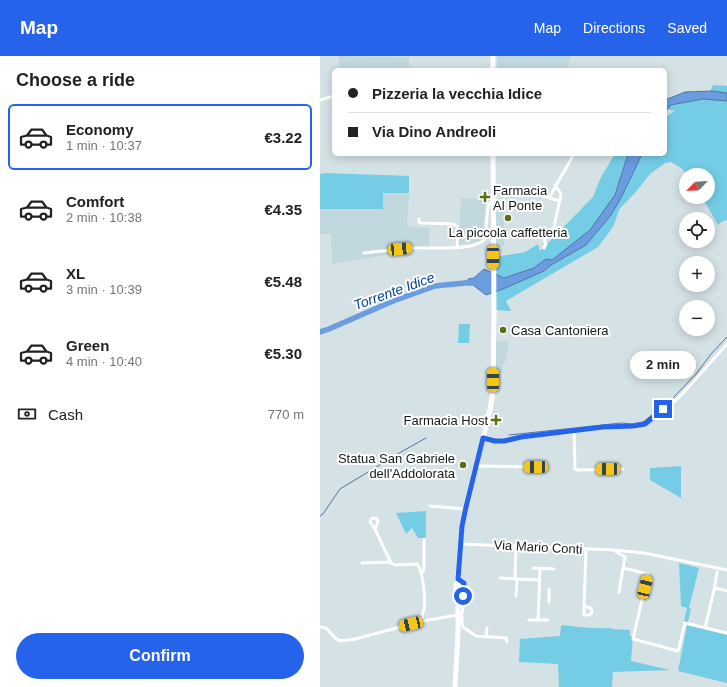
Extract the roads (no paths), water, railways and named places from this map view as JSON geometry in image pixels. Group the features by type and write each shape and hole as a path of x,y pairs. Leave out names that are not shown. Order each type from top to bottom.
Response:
{"main road":[{"path":"493,56 493,68"},
{"path":"455,687 460,615 458,580 462,526 492,396 494,310 493,156"}],"street":[{"path":"320,100 332,97"},
{"path":"549,198 573,156"},
{"path":"544,248 546,244 544,238 553,232 560,201 561,194 555,185"},
{"path":"493,191 518,189 560,201"},
{"path":"364,253 419,248 457,248 478,244 485,238 488,206 493,202"},
{"path":"487,213 489,209 493,208"},
{"path":"419,218 419,222 421,223 455,224 458,227 457,248"},
{"path":"483,438 495,441 504,441 521,437 612,426 633,426 645,424 676,400 727,344"},
{"path":"574,431 575,469 623,469"},
{"path":"476,466 547,467"},
{"path":"430,506 466,509"},
{"path":"375,529 390,562 393,565 417,564 420,568 424,589 424,610 422,614 423,621"},
{"path":"421,574 424,569 424,539"},
{"name":"Via Mario Conti","path":"460,544 615,550 644,553 727,570"},
{"path":"516,546 516,596"},
{"path":"584,606 586,550"},
{"path":"615,550 618,554 626,557 619,592"},
{"path":"362,563 390,562"},
{"path":"533,568 554,569"},
{"path":"623,568 648,574 633,639 678,651 685,623 727,633"},
{"path":"538,620 540,569"},
{"path":"705,628 717,572"},
{"path":"500,578 539,580"},
{"path":"458,580 464,583 463,609 460,615 462,625 476,636 506,638 507,642"},
{"path":"714,590 716,588 727,591"},
{"path":"549,589 549,602"},
{"path":"539,596 550,596"},
{"path":"320,627 326,628 336,639 341,641 355,639 423,621 460,615"},
{"path":"529,620 548,620"},
{"path":"458,633 460,630 465,628"},
{"path":"486,628 486,637"}],"waterway":[{"name":"Torrente Idice","path":"320,332 393,301 435,286 475,282"},
{"path":"509,435 643,422 672,399 696,374 711,354 727,337"},
{"path":"320,516 323,514 340,489 426,438"}],"place":[{"name":"Farmacia Al Ponte","path":"485,197"},
{"name":"La piccola caffetteria","path":"508,218"},
{"name":"Casa Cantoniera","path":"503,330"},
{"name":"Farmacia Host","path":"496,420"},
{"name":"Statua San Gabriele dell'Addolorata","path":"463,465"}]}
